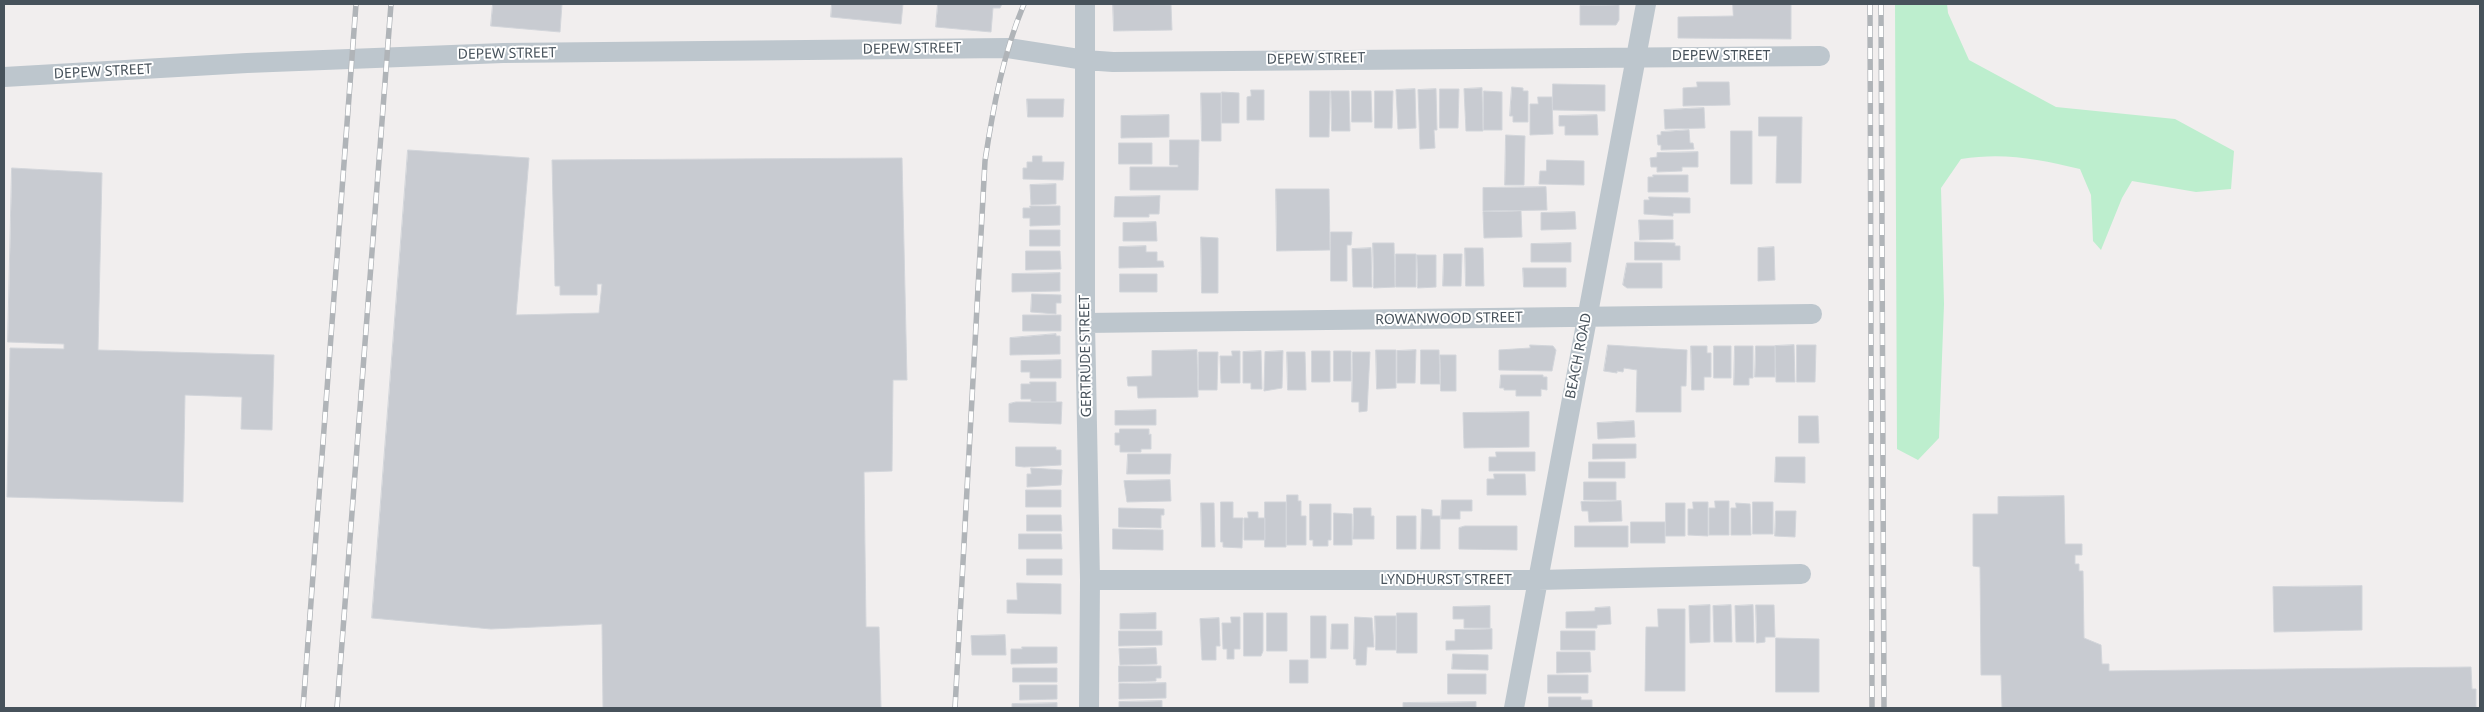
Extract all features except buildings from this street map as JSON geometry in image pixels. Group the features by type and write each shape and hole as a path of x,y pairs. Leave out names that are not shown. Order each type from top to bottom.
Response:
{"street":[{"name":"GERTRUDE STREET","path":"1085,4 1086,323 1090,580 1089,708"},
{"name":"BEACH ROAD","path":"1514,708 1646,4"},
{"name":"DEPEW STREET","path":"4,77 247,64 504,54 1008,48 1085,60 1820,56"},
{"name":"ROWANWOOD STREET","path":"1086,323 1812,314"},
{"name":"LYNDHURST STREET","path":"1090,580 1538,580 1801,574"}],"green space":[{"path":"1895,4 1947,4 1948,13 1969,60 2056,107 2175,119 2234,151 2231,189 2196,192 2132,181 2122,198 2101,250 2093,241 2091,195 2080,169 2050,162 2006,156 1961,159 1941,188 1944,304 1939,438 1918,460 1897,449"}],"railway":[{"path":"303,708 356,4"},
{"path":"337,708 391,4"},
{"path":"955,708 985,161 1000,81 1010,42 1024,4"},
{"path":"1870,4 1872,708"},
{"path":"1881,4 1884,708"}]}
